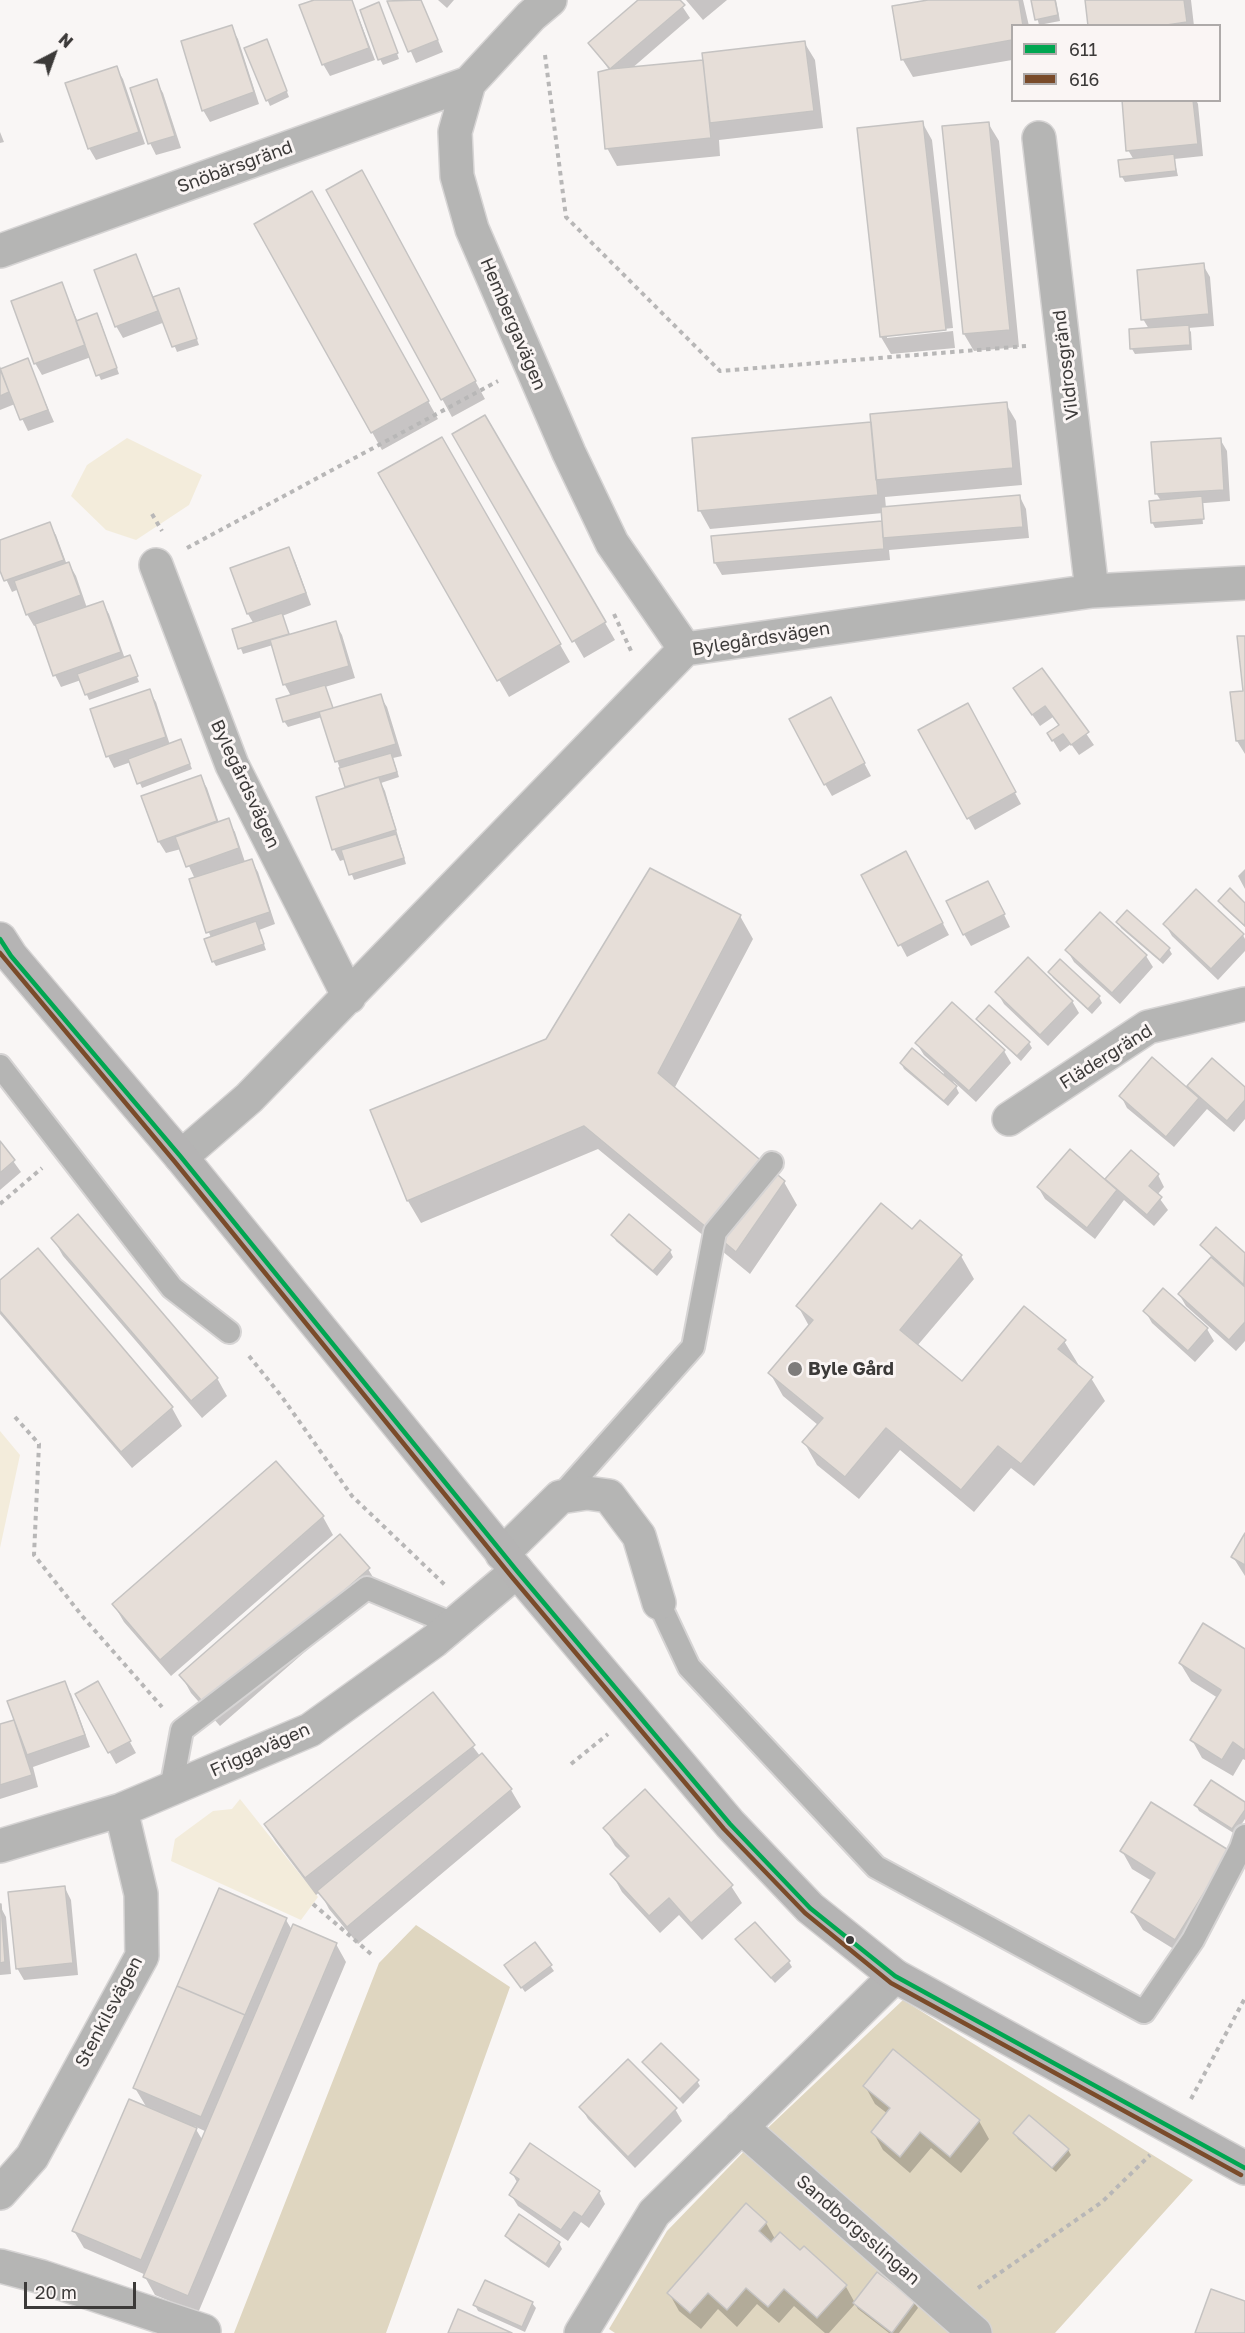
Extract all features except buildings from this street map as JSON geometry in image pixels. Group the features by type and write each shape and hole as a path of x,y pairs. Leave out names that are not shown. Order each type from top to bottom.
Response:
{"main road":[{"path":"0,939 11,956 181,1157 510,1562 730,1824 810,1908 895,1976 1175,2132 1245,2168"}],"street":[{"name":"Hembergavägen","path":"550,0 531,16 469,83 454,132 457,176 472,229 569,453 612,543 685,649"},
{"name":"Snöbärsgränd","path":"0,251 469,83"},
{"name":"Vildrosgränd","path":"1039,138 1092,591"},
{"name":"Bylegårdsvägen","path":"159,573 232,765 349,997"},
{"name":"Bylegårdsvägen","path":"181,1157 249,1098 685,649 1092,591 1245,584"},
{"name":"Flädergränd","path":"1010,1119 1148,1027 1245,1004"},
{"path":"560,1497 588,1492 609,1496 639,1536 659,1603"},
{"name":"Friggavägen","path":"0,1846 121,1809 310,1730 462,1617 510,1562 560,1497"},
{"name":"Stenkilsvägen","path":"0,2193 32,2157 142,1956 141,1894 121,1809"},
{"path":"581,2333 654,2213 895,1976"},
{"name":"Sandborgsslingan","path":"741,2127 975,2333"},
{"path":"0,2266 42,2277 204,2331"}],"lane":[{"path":"0,1066 171,1288 230,1332"},
{"path":"560,1497 693,1347 715,1232 772,1163"},
{"path":"171,1789 182,1730 367,1588 462,1617"},
{"path":"659,1603 689,1667 876,1867 1144,2012 1193,1940 1245,1836"}],"path":[{"path":"544,51 566,217 720,371 1063,342"},
{"path":"159,573 176,555 504,378"},
{"path":"610,606 636,660"},
{"path":"0,1204 63,1150"},
{"path":"230,1332 282,1397 352,1496 462,1617"},
{"path":"15,1418 39,1444 34,1555 83,1617 182,1730"},
{"path":"571,1764 608,1733"},
{"path":"313,1904 371,1954"},
{"path":"947,2309 1102,2202 1175,2132 1245,1998"}],"shaded area":[{"path":"127,438 202,475 189,505 136,540 106,530 71,496 87,465"},
{"path":"0,1431 20,1455 0,1548"},
{"path":"240,1799 318,1897 301,1920 171,1861 175,1839 213,1811 232,1809"},
{"path":"416,1925 510,1987 386,2333 234,2333 379,1963"},
{"path":"903,2000 1193,2180 1055,2333 615,2333 609,2329 667,2231 755,2140"}],"transit line":[{"name":"611","path":"0,939 11,956 181,1157 517,1571 730,1824 810,1908 895,1976 1245,2168"},
{"name":"616","path":"0,953 175,1162 511,1576 724,1829 805,1913 891,1983 1241,2175"}],"place":[{"name":"Byle Gård","path":"795,1369"}]}
